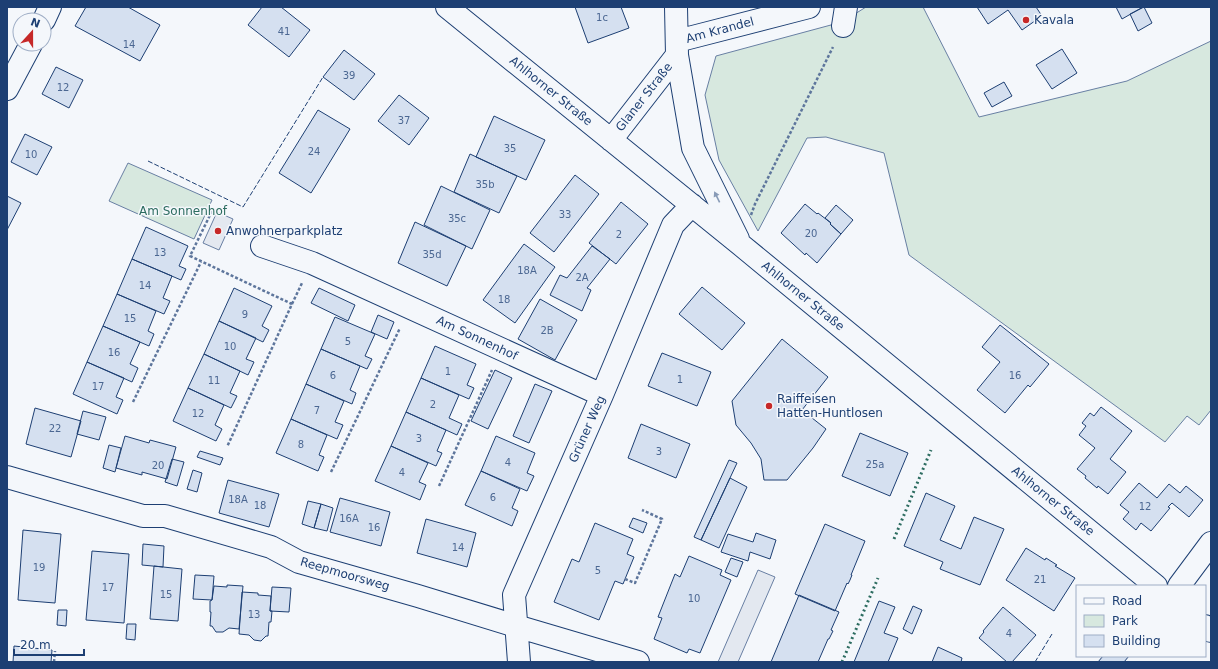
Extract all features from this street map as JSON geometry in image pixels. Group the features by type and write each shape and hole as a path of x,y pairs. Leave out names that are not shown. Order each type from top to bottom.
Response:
{"street":[{"name":"Ahlhorner Straße","path":"447,7 741,245 1155,585"},
{"path":"676,7 677,48 693,148 741,245"},
{"name":"Am Krandel","path":"677,48 809,7"},
{"name":"Glaner Straße","path":"611,140 677,48"},
{"path":"7,89 27,52"},
{"name":"Grüner Weg","path":"519,662 514,595 602,396 674,225 692,205"},
{"name":"Am Sonnenhof","path":"262,246 312,263 602,396"},
{"name":"Reepmoorsweg","path":"7,477 143,516 166,516 272,547 299,562 638,662"},
{"path":"1180,585 1211,543"}],"path":[{"path":"741,245 755,204 845,17"},
{"path":"212,211 190,256 292,304 227,447"},
{"path":"133,402 201,262"},
{"path":"331,472 410,308"},
{"path":"439,486 501,349"},
{"path":"625,579 635,583 662,518 642,510"},
{"path":"54,662 55,651"}],"green space":[{"path":"866,7 923,7 979,117 1127,81 1211,41 1211,410 1199,425 1187,416 1165,442 909,255 884,153 826,137 807,138 758,231 719,160 705,95 716,56 842,22"},
{"name":"Am Sonnenhof","path":"128,163 212,200 194,239 109,201"}],"shaded area":[{"name":"Anwohnerparkplatz","path":"217,212 233,219 219,250 203,243"},
{"path":"758,570 775,577 738,662 718,662"}],"building":[{"path":"86,7 128,7 160,25 140,61 75,26"},
{"path":"262,7 281,7 310,30 289,57 248,25"},
{"path":"575,7 621,7 629,28 588,43"},
{"name":"Kavala","path":"977,7 1036,7 1042,16 1022,30 1008,10 988,24"},
{"path":"1116,7 1143,7 1122,19"},
{"path":"1144,7 1152,23 1138,31 1130,14"},
{"path":"1062,49 1077,73 1052,89 1036,65"},
{"path":"344,50 375,74 354,100 323,77"},
{"path":"56,67 83,80 69,108 42,94"},
{"path":"1004,82 1012,96 992,107 984,93"},
{"path":"399,95 429,118 409,145 378,121"},
{"path":"318,110 350,129 311,193 279,173"},
{"path":"494,116 545,140 526,180 476,157"},
{"path":"25,134 52,147 37,175 11,162"},
{"path":"470,154 517,176 499,213 454,192"},
{"path":"575,175 599,194 554,252 530,233"},
{"path":"441,186 490,210 472,249 424,225"},
{"path":"7,196 21,203 7,230"},
{"path":"621,202 648,224 616,264 589,243"},
{"path":"805,204 831,223 830,224 841,234 817,263 806,253 805,255 781,233"},
{"path":"836,205 853,220 841,234 825,218"},
{"path":"415,222 466,246 447,286 398,263"},
{"path":"146,227 188,246 179,266 186,269 181,280 132,259"},
{"path":"524,244 555,267 515,323 483,300"},
{"path":"592,246 610,259 587,288 591,290 582,311 550,295 560,275 567,278"},
{"path":"132,259 172,276 163,298 170,301 164,314 117,294"},
{"path":"702,287 745,323 722,350 679,314"},
{"path":"234,288 272,306 262,326 269,330 263,342 219,321"},
{"path":"319,288 355,305 348,321 311,303"},
{"path":"117,294 156,311 148,331 154,334 149,346 103,326"},
{"path":"540,299 577,320 555,360 518,339"},
{"path":"378,315 394,322 387,339 371,332"},
{"path":"335,317 375,334 365,356 372,359 367,369 321,349"},
{"path":"219,321 256,338 246,359 254,362 248,375 204,354"},
{"path":"1000,325 1049,364 1030,387 1028,385 1005,413 977,390 1000,362 982,347"},
{"path":"103,326 140,342 130,364 138,368 132,382 87,362"},
{"name":"Raiffeisen Hatten-Huntlosen","path":"782,339 828,377 802,410 826,429 813,448 787,480 764,480 761,459 751,443 736,425 732,401"},
{"path":"435,346 476,364 467,385 474,388 469,399 421,378"},
{"path":"321,349 360,366 350,390 356,393 352,404 306,384"},
{"path":"662,353 711,372 697,406 648,386"},
{"path":"204,354 240,371 230,393 237,396 231,408 188,388"},
{"path":"87,362 124,378 116,397 123,400 117,414 73,394"},
{"path":"495,370 512,378 488,429 471,421"},
{"path":"421,378 459,395 449,418 462,424 457,435 406,412"},
{"path":"306,384 344,401 335,422 343,425 337,439 291,419"},
{"path":"535,384 552,391 529,443 513,436"},
{"path":"188,388 224,405 215,425 222,429 216,441 173,421"},
{"path":"1101,407 1132,431 1110,459 1126,472 1108,494 1098,486 1097,488 1077,469 1095,448 1079,435 1086,426 1082,423 1090,413 1094,416"},
{"path":"35,408 81,421 71,457 26,444"},
{"path":"83,411 106,417 99,440 77,434"},
{"path":"406,412 446,430 437,451 442,453 436,466 391,446"},
{"path":"291,419 327,435 319,455 324,457 318,471 276,453"},
{"path":"641,424 690,444 676,478 628,458"},
{"path":"860,433 908,453 890,496 842,476"},
{"path":"125,436 149,443 150,440 176,447 167,479 142,472 142,475 116,468"},
{"path":"496,436 535,453 527,473 534,476 527,491 481,471"},
{"path":"109,445 121,448 115,472 103,468"},
{"path":"391,446 428,463 419,482 426,485 420,500 375,481"},
{"path":"200,451 223,458 220,465 197,457"},
{"path":"172,459 184,462 177,486 165,482"},
{"path":"729,460 737,463 701,540 694,537"},
{"path":"193,470 202,473 197,492 187,489"},
{"path":"481,471 520,489 512,508 518,511 512,526 465,505"},
{"path":"730,478 747,487 719,548 701,540"},
{"path":"228,480 279,494 269,527 219,513"},
{"path":"1139,483 1157,498 1169,484 1180,493 1186,486 1203,500 1189,517 1172,503 1168,507 1170,508 1151,531 1141,523 1136,530 1123,519 1129,512 1120,505"},
{"path":"926,493 955,506 940,540 961,549 974,517 1004,529 980,585 940,569 943,562 904,546"},
{"path":"340,498 390,512 381,546 330,532"},
{"path":"308,501 321,504 314,528 302,524"},
{"path":"321,504 333,508 327,531 314,528"},
{"path":"633,518 647,523 643,533 629,527"},
{"path":"426,519 476,533 467,567 417,553"},
{"path":"595,523 633,539 627,554 634,557 623,584 615,581 599,620 554,602 572,559 579,562"},
{"path":"825,524 865,541 850,580 848,584 847,583 835,611 795,594"},
{"path":"23,530 61,534 55,603 18,600"},
{"path":"756,533 776,540 770,559 750,552 748,561 721,552 728,534 753,542"},
{"path":"143,544 164,546 163,567 142,565"},
{"path":"1026,548 1045,560 1046,558 1057,565 1055,566 1075,578 1054,611 1006,580"},
{"path":"92,551 129,554 124,623 86,620"},
{"path":"689,556 722,570 720,575 731,580 700,653 689,649 687,653 654,639 662,618 658,617 675,574 680,577"},
{"path":"731,558 743,562 737,577 725,572"},
{"path":"154,566 182,569 178,621 150,619"},
{"path":"195,575 214,576 212,600 193,599"},
{"path":"227,585 243,586 239,629 229,628 223,632 216,632 212,626 210,626 210,601 212,600 214,586 227,587"},
{"path":"272,587 291,588 289,612 270,611"},
{"path":"242,592 271,596 270,611 272,611 271,622 269,622 268,636 261,641 254,640 249,635 239,634"},
{"path":"799,595 839,612 831,630 833,631 818,662 771,662"},
{"path":"879,601 895,607 884,633 898,638 888,662 854,662"},
{"path":"913,606 922,610 912,634 903,629"},
{"path":"1003,607 1036,635 1012,662 1007,662 979,638"},
{"path":"58,610 67,610 66,626 57,625"},
{"path":"127,624 136,624 135,640 126,639"},
{"path":"14,646 52,650 51,662 13,662"},
{"path":"938,647 962,658 961,662 932,662"},
{"path":"1102,657 1128,657 1124,662 1098,662"}],"hedge":[{"path":"894,539 931,450"},
{"path":"842,662 878,578"}],"fence":[{"path":"148,161 243,207 323,77"},
{"path":"1035,662 1052,634"}],"place":[{"name":"Kavala","path":"1026,20"},
{"name":"Anwohnerparkplatz","path":"218,231"},
{"name":"Raiffeisen Hatten-Huntlosen","path":"769,406"}]}
